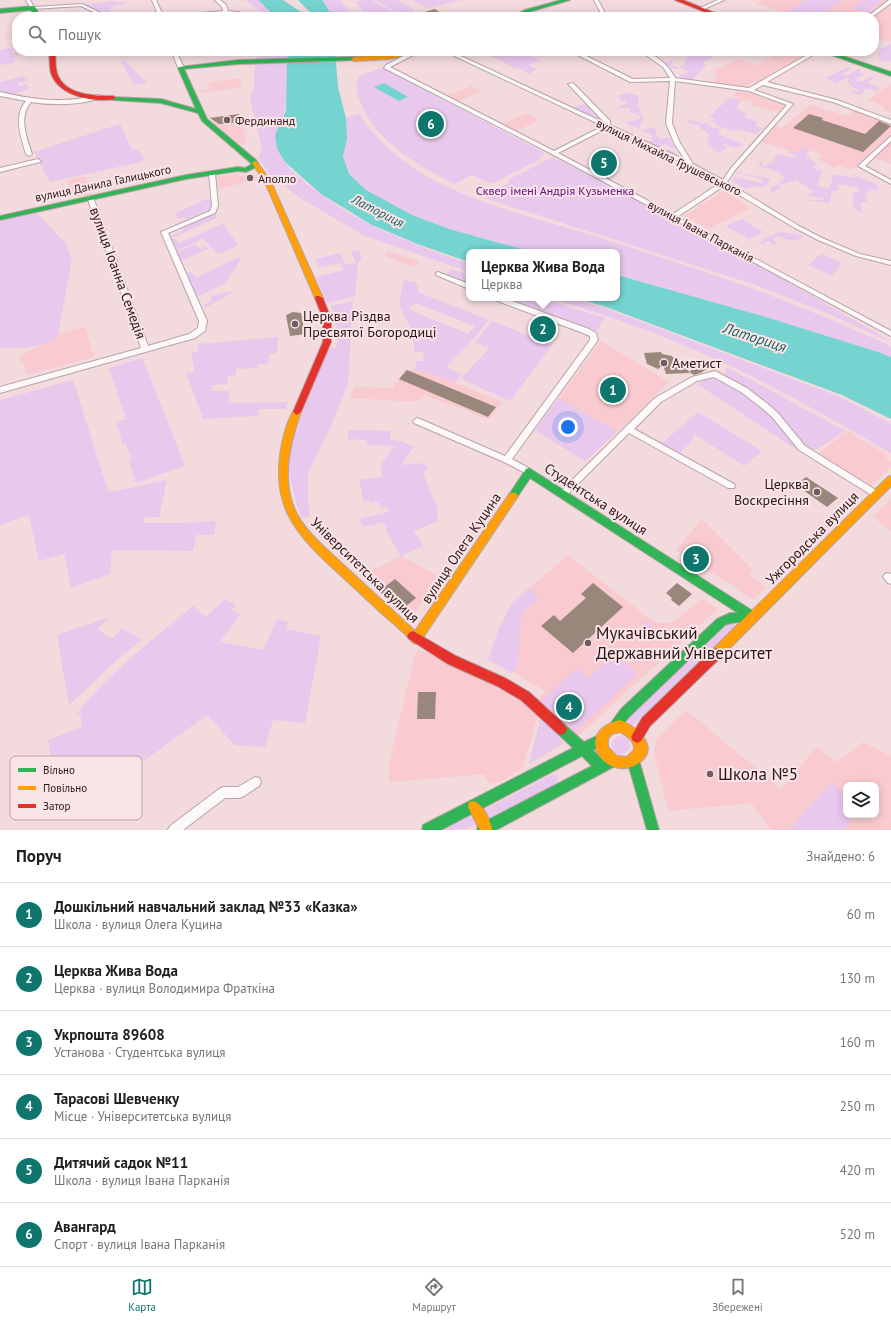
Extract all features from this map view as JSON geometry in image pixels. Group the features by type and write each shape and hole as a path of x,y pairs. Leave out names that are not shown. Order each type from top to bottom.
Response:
{"main road":[{"path":"525,12 567,0"},
{"path":"678,0 708,12"},
{"path":"0,11 33,8 35,12"},
{"path":"52,56 53,71 61,85 75,92 98,97 162,102 191,111 200,112"},
{"path":"181,68 240,62 355,59 389,56"},
{"path":"838,56 891,74"},
{"name":"Університетська вулиця","path":"181,68 204,120 254,162 262,172 323,306 327,319 328,332 326,345 295,417 285,448 283,466 285,493 294,518 311,541 416,639 452,660 513,688 535,705 602,767"},
{"path":"239,166 241,151"},
{"path":"239,166 244,159 254,162"},
{"path":"239,166 262,172"},
{"name":"вулиця Данила Галицького","path":"0,218 90,197 212,173 239,166"},
{"name":"вулиця Олега Куцина","path":"416,639 529,472"},
{"name":"Студентська вулиця","path":"529,472 752,616"},
{"name":"Ужгородська вулиця","path":"637,737 646,722 752,616 789,583 891,480"},
{"path":"428,830 601,740 606,731 614,727 625,713 721,622 730,618 752,616"},
{"path":"601,740 603,751 613,761 624,764 633,760 640,750 637,737 627,728 614,727"},
{"path":"633,760 653,830"},
{"path":"474,807 484,829 613,761"}],"street":[{"path":"28,0 33,8 82,5 96,12"},
{"path":"154,0 159,12"},
{"path":"217,0 224,6 226,12"},
{"path":"596,0 602,12"},
{"path":"700,9 722,0"},
{"path":"876,12 891,1"},
{"path":"176,56 181,68"},
{"name":"вулиця Івана Парканія","path":"407,56 388,66 387,68 674,216 891,334"},
{"name":"вулиця Михайла Грушевського","path":"457,56 691,165 724,182 820,239 858,255 891,263"},
{"path":"582,56 632,81 674,78 750,90 790,104 733,169 724,182 716,189 674,216"},
{"path":"649,56 667,68 674,78 669,123 677,143 691,165"},
{"path":"750,90 809,56"},
{"path":"763,83 835,101 891,122"},
{"path":"554,153 607,126 608,122 571,84"},
{"path":"0,94 29,101 70,102 98,97"},
{"path":"29,101 24,106 21,128 30,154"},
{"path":"891,138 861,166 891,182"},
{"path":"0,170 38,160"},
{"path":"0,390 199,333 202,329 203,322 164,232 213,212 215,206 212,173"},
{"name":"вулиця Іоанна Семедія","path":"90,197 142,350"},
{"path":"438,274 466,286"},
{"path":"505,301 586,331 593,335 592,344 507,460"},
{"path":"563,494 658,400 695,379 715,374 744,390 766,407 775,415 802,448 876,494"},
{"name":"Студентська вулиця","path":"417,421 507,460 529,472"},
{"path":"628,429 731,486"},
{"path":"174,830 224,793 240,792 255,782"}],"shaded area":[{"path":"762,0 891,0 891,42 879,39 879,12 784,12 756,4"},
{"path":"773,56 803,56 759,82 755,81 742,89 712,84 717,75 714,71 718,67 721,68 739,59 756,65"},
{"path":"241,78 241,87 198,93 197,91 211,89 208,88 207,85 210,84 209,82"},
{"path":"891,84 891,113 883,109 882,105 867,100"},
{"path":"471,86 481,92 457,102 447,96"},
{"path":"736,91 750,93 785,104 779,112 752,105 754,102 745,99 743,101 738,100 740,97 732,96"},
{"path":"810,105 847,116 854,110 891,122 891,164 867,156 851,170 838,165 834,168 818,159 822,155 803,148 798,153 761,142 775,126 782,128"},
{"path":"527,113 539,120 516,131 502,124"},
{"path":"239,114 247,143 239,144 208,117"},
{"path":"607,155 619,161 600,172 588,165"},
{"path":"235,174 240,176 254,174 258,179 218,189 217,177"},
{"path":"86,176 92,194 74,198 67,180"},
{"path":"724,191 750,208 709,229 683,216"},
{"path":"388,251 419,261 415,267 384,256"},
{"path":"85,327 94,357 27,375 24,362 21,363 20,356 53,340 58,334"},
{"path":"601,341 669,382 617,432 559,398"},
{"path":"405,370 422,370 503,402 488,420 451,404 449,405 425,395 416,402 350,398 354,387 393,388"},
{"path":"847,431 887,455 886,458 891,462 891,467 870,488 815,456"},
{"path":"891,499 891,531 873,517"},
{"path":"702,519 753,570 748,573 766,587 753,600 738,589 704,568 703,569 676,550"},
{"name":"Мукачівський Державний Університет","path":"568,555 647,617 660,623 672,623 702,599 718,609 576,738 538,700 545,691 490,657 499,628 512,603"},
{"path":"401,556 440,577 410,619 363,575"},
{"path":"416,652 426,652 516,694 538,714 523,767 506,779 490,784 485,777 485,774 389,782 389,762"},
{"name":"Школа №5","path":"686,710 781,789 817,747 837,762 863,742 891,756 891,830 771,830 751,803 668,811 654,750 656,740"}],"green space":[{"path":"246,0 258,0 271,12 260,12"},
{"path":"322,0 340,0 350,12 330,12"},
{"path":"372,0 392,12 363,12 356,2"},
{"path":"375,0 398,0 413,9 413,12 395,12"},
{"path":"412,0 460,0 428,8"},
{"path":"805,0 842,0 825,12 790,11"},
{"path":"863,0 875,0 882,2 868,12 852,8"},
{"path":"117,1 118,3 125,2 126,4 110,6 111,12 99,12 85,4"},
{"path":"891,44 891,61 883,62 879,60 880,49"},
{"path":"11,48 12,56 18,56 14,58 15,63 0,65 0,50"},
{"path":"258,56 289,56 285,110 277,130 282,155 290,169 314,189 350,214 388,233 466,263 466,271 365,236 300,198 269,173 258,158 262,148 250,98 254,88 255,61"},
{"path":"492,56 531,56 540,61 529,65 537,69 529,74 518,68 516,69"},
{"path":"686,56 712,57 702,63 706,64 693,79 682,78 680,75 689,72 681,68 674,69 665,63 671,60 673,62 671,65 679,68 685,64 683,63 687,59"},
{"path":"121,61 125,61 147,83 134,85"},
{"path":"848,67 851,68 841,75 847,76 858,69 861,71 859,72 864,74 855,79 861,82 872,76 875,77 867,83 880,88 876,91 866,88 863,90 865,92 859,95 850,92 854,90 861,91 849,85 850,84 847,81 850,79 847,78 836,83 826,78"},
{"path":"382,68 543,152 544,154 538,157 541,159 491,184 472,175 454,184 401,152 378,131 369,119 360,101 356,87 357,80 359,76"},
{"path":"24,76 29,80 17,83 19,86 26,84 30,88 12,95 0,92 0,82"},
{"path":"628,93 638,95 639,102 636,107 640,108 642,111 640,111 640,114 642,114 643,121 640,122 642,124 639,129 625,123 641,118 638,114 629,112 631,109 629,108 616,109 621,105 627,104 624,101 629,100 620,101 621,100 617,96"},
{"path":"737,98 740,101 736,109 744,112 746,115 744,117 758,122 755,126 763,128 757,134 736,129 734,131 715,125 717,123 712,122 715,119 710,116 728,99"},
{"path":"585,104 603,120 603,122 572,108"},
{"path":"359,114 379,139 403,160 429,178 458,192 488,204 627,246 770,295 882,342 891,347 891,357 769,318 620,276 620,249 521,249 449,229 412,215 366,190 349,174 343,156 347,139 346,118"},
{"path":"689,120 707,124 712,128 721,128 718,134 743,144 735,148 724,144 722,145 727,148 718,153 707,142 710,135 700,128 699,125 688,123"},
{"path":"120,124 132,150 138,149 145,160 50,182 34,152"},
{"path":"655,128 657,134 655,135 660,139 669,137 675,148 665,144 661,146 664,149 671,150 676,154 674,154 648,142 654,140 650,138 654,136 642,131"},
{"path":"803,147 809,151 806,155 816,164 813,168 818,170 822,168 817,186 829,189 834,174 853,178 854,175 878,185 878,190 871,190 868,193 865,192 867,201 860,203 862,212 856,209 853,201 854,192 859,192 859,188 838,184 838,190 832,191 829,203 806,200 824,200 824,198 806,196 815,192 796,180 779,185 780,189 772,193 770,188 780,183 780,181 783,181 784,176 780,175 781,173 758,166 762,161 764,162 761,166 764,167 772,162 778,154 794,158 796,155 787,153 789,151 798,153"},
{"name":"Сквер імені Андрія Кузьменка","path":"553,157 638,200 806,292 889,340 883,339 827,313 753,284 485,198 502,188 501,186 509,184 508,181 518,174 521,176 523,175 520,174"},
{"path":"735,173 770,179 766,186 753,186 746,189 732,181 734,177 762,183 763,179"},
{"path":"206,199 211,200 211,209 186,219 184,217 179,219 174,214"},
{"path":"217,211 216,218 170,239 169,237 182,231 184,226"},
{"path":"37,213 65,243 72,259 58,334 46,343 31,347 0,348 0,221"},
{"path":"742,219 763,232 749,239 726,226"},
{"path":"223,223 238,245 221,253 217,253 203,239 176,250 171,240 174,238 180,243"},
{"path":"779,232 804,236 797,240 788,240 778,236 773,239 777,244 775,245 768,241 762,244 759,243"},
{"path":"196,245 200,249 205,246 208,249 180,261 176,252"},
{"path":"351,251 359,251 362,260 358,262 355,296 327,303 316,277 344,270 340,263 319,267 315,259 340,253 345,265 356,263"},
{"path":"821,254 842,263 832,276 808,265"},
{"path":"241,256 226,283 196,297 185,274 190,272 197,277"},
{"path":"451,269 466,274 466,284 445,276"},
{"path":"404,280 417,283 418,291 420,293 489,320 470,343 446,367 462,374 455,383 422,370 415,370 416,361 423,361 424,352 415,352 410,326 400,308 400,298","holes":["415,303 475,326 468,334 408,309"]},
{"path":"235,291 205,308 203,306 212,300 210,297 221,293"},
{"path":"353,301 348,383 330,428 308,473 308,504 310,516 301,518 298,508 300,507 297,506 286,461 289,446 328,348 336,348 337,327 331,306"},
{"path":"513,301 551,301 605,318 596,331"},
{"path":"558,301 583,301 599,306 838,396 891,424 891,453 788,395 735,368 665,337"},
{"path":"492,321 552,345 510,401 461,379 489,348 475,342"},
{"path":"278,337 277,353 269,354 268,364 258,364 257,368 236,369 235,376 228,376 227,384 212,385 211,391 229,391 229,403 288,402 285,409 259,409 258,416 203,419 186,373 195,372 191,353 198,351 198,344"},
{"path":"142,358 185,466 136,483 129,460 132,459 126,444 123,445 116,422 126,419 109,368"},
{"path":"728,368 845,431 818,449 809,450 776,410 748,387 726,377 725,371"},
{"path":"708,379 723,382 742,392 766,412 801,450 797,450 697,384"},
{"path":"73,380 108,491 111,492 167,480 159,517 145,517 144,523 216,521 214,535 196,535 193,551 112,550 110,574 71,588 64,554 39,561 28,515 0,525 0,400"},
{"path":"559,398 617,432 585,461 535,430"},
{"path":"698,412 762,451 744,466 694,434 691,442 679,453 661,444"},
{"path":"349,430 391,431 390,440 400,441 414,447 401,465 419,463 429,467 423,473 434,501 436,501 438,521 414,531 423,546 401,556 386,531 384,522 363,527 359,519 389,512 388,507 381,508 379,501 370,503 369,500 364,502 359,480 382,477 381,464 395,446 366,445 367,440 347,439"},
{"path":"529,589 539,598 521,614 518,664 512,673 488,660 499,628 512,603"},
{"path":"225,599 236,605 231,610 240,615 220,642 263,650 277,619 288,622 286,629 321,636 305,723 273,720 265,747 235,745 207,715 142,762 142,756 51,756 48,740 82,727 80,713 76,715 102,685 117,671 193,606 206,617"},
{"path":"110,617 97,629 112,639 122,628 142,640 119,658 69,705 57,635"},
{"path":"642,621 657,630 674,630 663,639 660,639 640,623"},
{"path":"728,624 734,624 736,627 632,726 627,720"},
{"path":"614,653 637,674 575,732 541,701 577,668 588,678"},
{"path":"541,716 564,743 529,764"},
{"path":"617,736 625,736 630,741 628,752 625,754 617,754 612,749 612,741"},
{"path":"553,774 557,776 558,781 552,786 488,818 484,810"},
{"path":"831,783 843,793 843,818 853,818 843,830 789,830"},
{"path":"468,817 474,818 476,822 474,825 462,829 443,830"}],"water":[{"path":"258,0 283,0 301,12 271,12"},
{"path":"298,0 322,0 330,12 310,12"},
{"name":"Латориця","path":"289,56 337,56 338,87 346,118 347,139 343,156 349,174 366,190 412,215 449,229 521,249 466,249 466,261 420,245 372,225 321,194 285,162 277,149 275,135 286,111 287,64"},
{"path":"384,83 408,97 399,101 374,87"},
{"name":"Латориця","path":"620,276 769,318 891,357 891,419 842,395 606,307 586,301 620,301"}],"building":[{"path":"435,9 439,12 424,12"},
{"name":"Фердинанд","path":"239,114 240,122 219,124 210,118"},
{"path":"809,114 823,118 822,120 865,134 879,121 891,126 863,152 793,128"},
{"name":"Церква Різдва Пресвятої Богородиці","path":"293,312 301,313 305,334 290,336 286,315"},
{"name":"Аметист","path":"661,352 662,354 672,356 676,361 680,361 682,365 687,365 689,373 666,374 663,365 658,369 647,364 644,353"},
{"name":"Аметист","path":"706,361 715,365 694,375 689,372"},
{"path":"407,370 496,407 488,417 399,379"},
{"name":"Церква Воскресіння","path":"806,477 838,498 827,507 796,485"},
{"path":"395,579 416,598 400,611 379,591"},
{"path":"593,583 623,607 573,653 541,626 554,615 560,621 586,598 581,594"},
{"path":"677,583 692,594 679,606 671,600 672,598 666,593"},
{"path":"418,692 436,692 435,719 417,719"}],"traffic: fast":[{"path":"525,12 567,0"},
{"path":"0,11 33,8 35,12"},
{"path":"838,56 891,74"},
{"path":"254,161 204,120 181,68 238,62 354,59"},
{"path":"113,98 161,101 200,112"},
{"path":"0,218 186,177 238,169 246,170 256,165 254,161"},
{"path":"513,496 529,472 752,616"},
{"path":"614,727 625,713 721,622 730,618 752,616"},
{"path":"561,729 602,767"},
{"path":"428,830 601,740"},
{"path":"633,760 653,830"},
{"path":"483,830 613,761"}],"traffic: slow":[{"path":"354,59 394,56"},
{"path":"255,163 268,182 319,298"},
{"path":"297,412 285,452 283,479 288,506 294,518 305,534 318,548 413,636"},
{"path":"717,653 891,480"},
{"path":"416,639 513,496"},
{"path":"620,726 630,731 638,739 641,748 640,753 629,763 614,761 607,756 601,743 603,736 608,730 620,726"},
{"path":"474,807 486,828"}],"traffic: jam":[{"path":"678,0 709,12"},
{"path":"52,56 54,73 57,81 63,87 70,91 88,96 113,98"},
{"path":"297,412 327,342 327,319 319,298"},
{"path":"413,636 452,660 501,682 525,696 561,729"},
{"path":"637,737 646,722 717,653"}],"place":[{"name":"Фердинанд","path":"227,120"},
{"name":"Авангард","path":"431,124"},
{"name":"Дитячий садок №11","path":"604,163"},
{"name":"Аполло","path":"250,178"},
{"name":"Церква Різдва Пресвятої Богородиці","path":"295,324"},
{"name":"Церква Жива Вода","path":"543,329"},
{"name":"Аметист","path":"664,363"},
{"name":"Дошкільний навчальний заклад №33 «Казка»","path":"613,390"},
{"name":"Церква Воскресіння","path":"817,492"},
{"name":"Укрпошта 89608","path":"696,559"},
{"name":"Мукачівський Державний Університет","path":"588,643"},
{"name":"Тарасові Шевченку","path":"569,707"},
{"name":"Школа №5","path":"710,774"}]}
